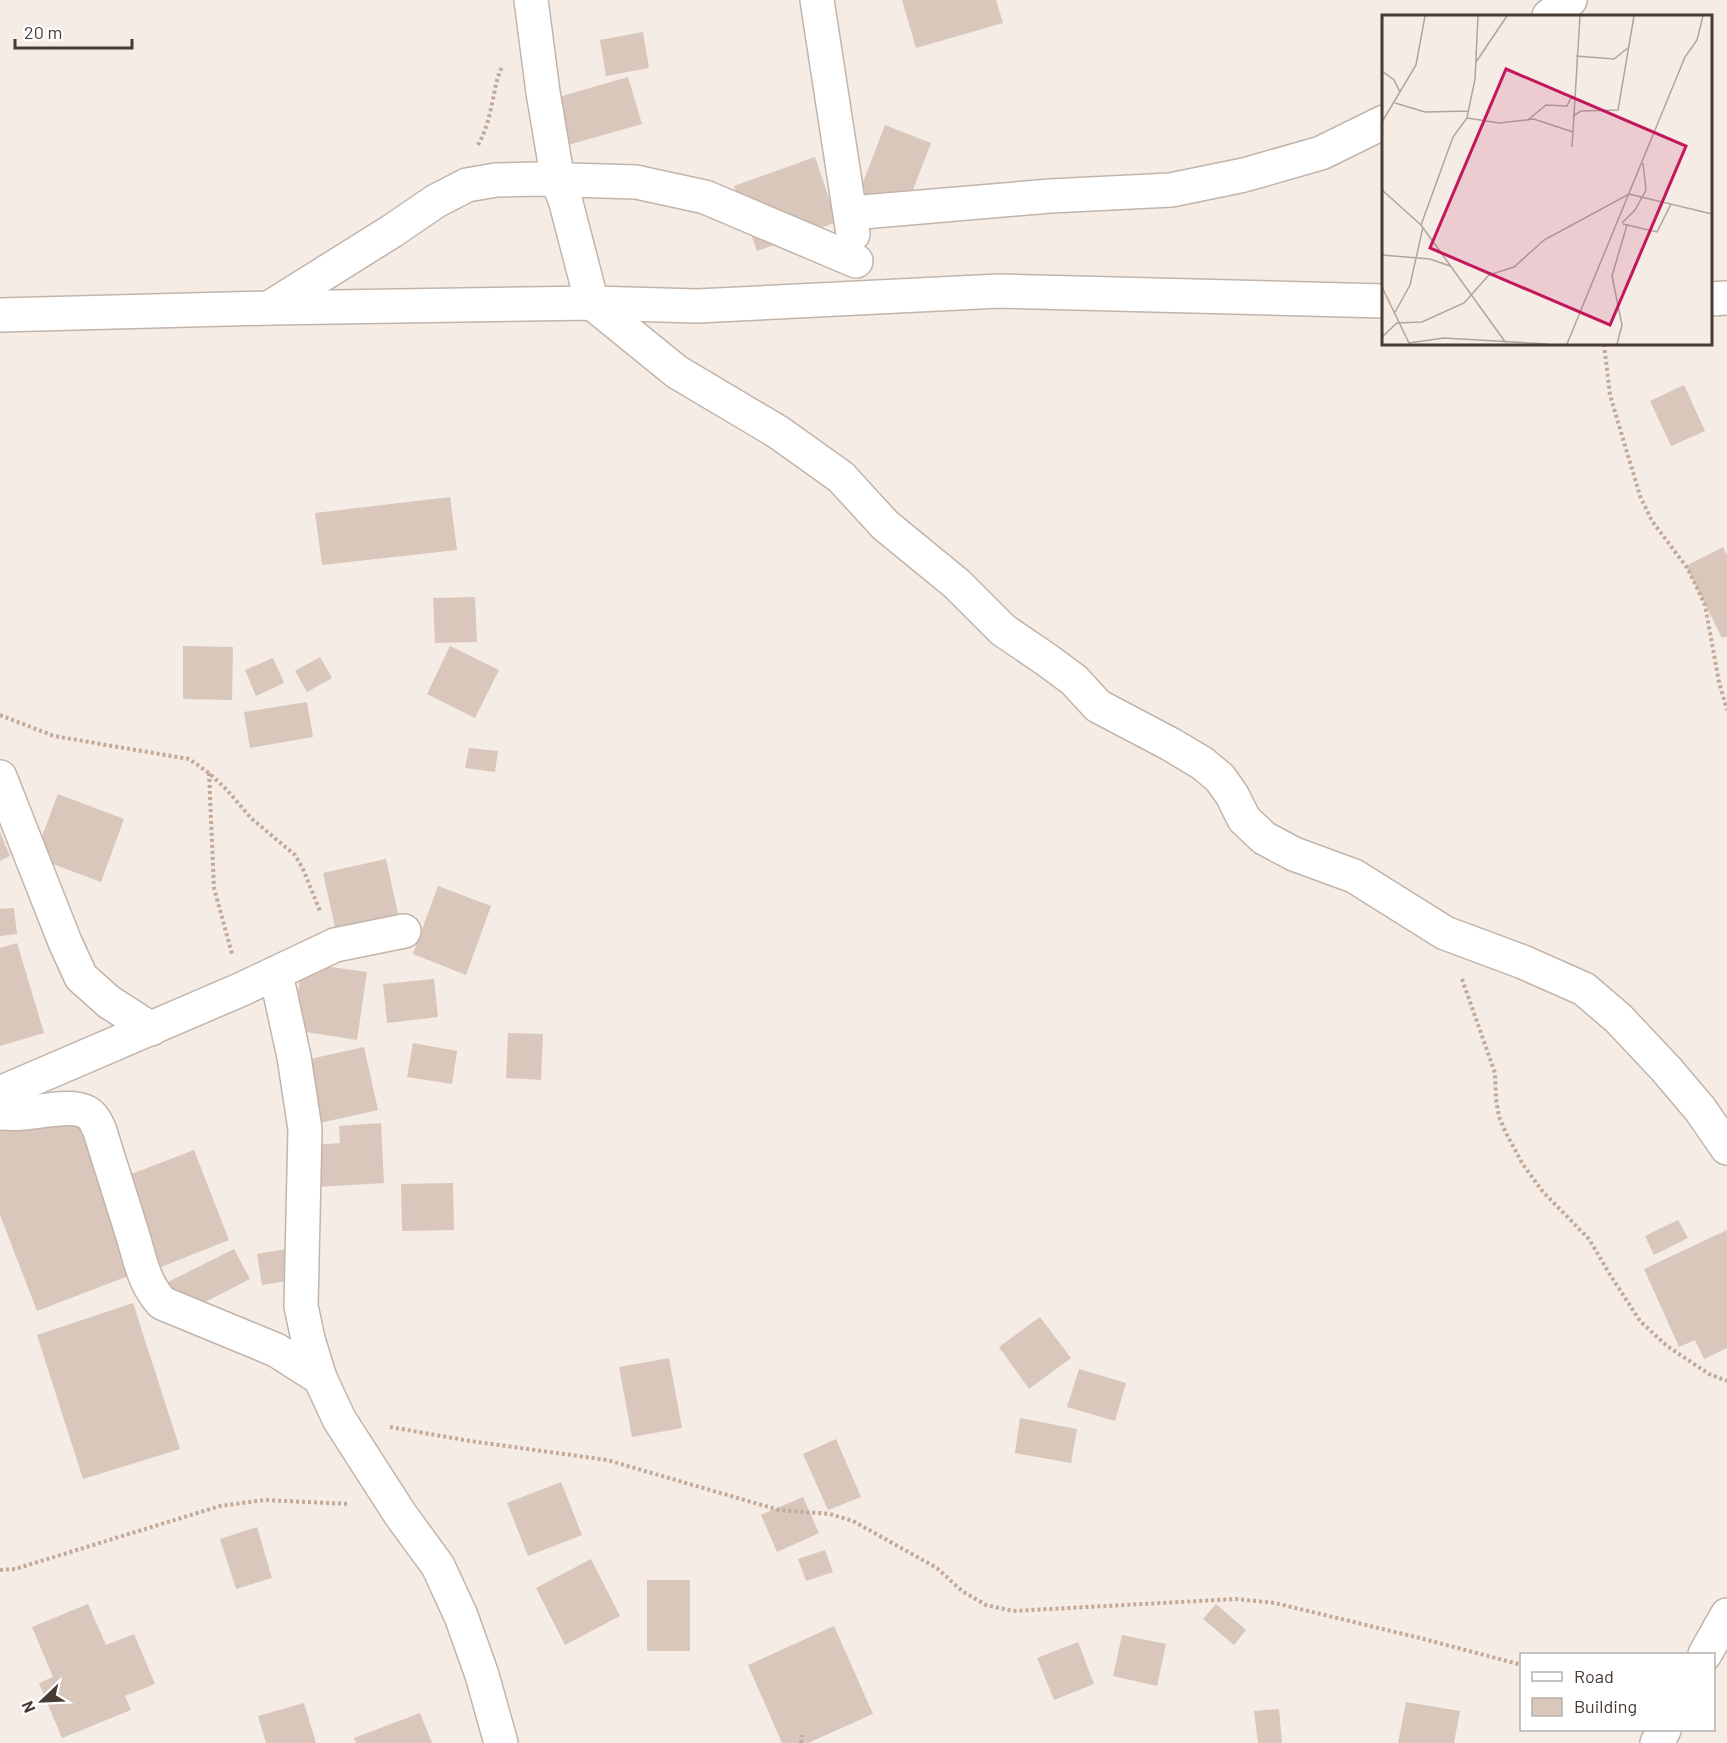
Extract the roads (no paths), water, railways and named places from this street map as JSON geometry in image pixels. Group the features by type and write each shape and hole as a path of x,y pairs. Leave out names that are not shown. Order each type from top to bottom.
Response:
{"street":[{"path":"531,0 558,181 566,203 592,303 677,372 778,432 841,477 885,525 957,584 1003,630 1074,680 1098,706 1202,763 1220,778 1244,819 1264,838 1294,854 1354,876 1445,933 1523,962 1584,989 1618,1018 1666,1069 1700,1109 1727,1148"},
{"path":"818,0 861,298"},
{"path":"1550,15 1570,0"},
{"path":"850,213 1050,196 1171,190 1244,175 1321,153 1382,122"},
{"path":"269,308 436,201 466,185 496,180 636,182 705,197 856,261"},
{"path":"0,315 592,303 697,306 999,291 1382,301"},
{"path":"1712,299 1727,298"},
{"path":"0,777 64,942 81,977 109,1002 150,1029"},
{"path":"0,1093 276,974 334,945 405,931"},
{"path":"276,974 294,1057 305,1129 301,1306 308,1339 320,1378 339,1419 400,1514 438,1566 461,1616 482,1675 501,1743"},
{"path":"0,1113 22,1114 55,1109 83,1110 87,1113 96,1122 100,1131 144,1276 152,1292 162,1303 276,1350 320,1378"},
{"path":"1706,1653 1727,1615"}]}
